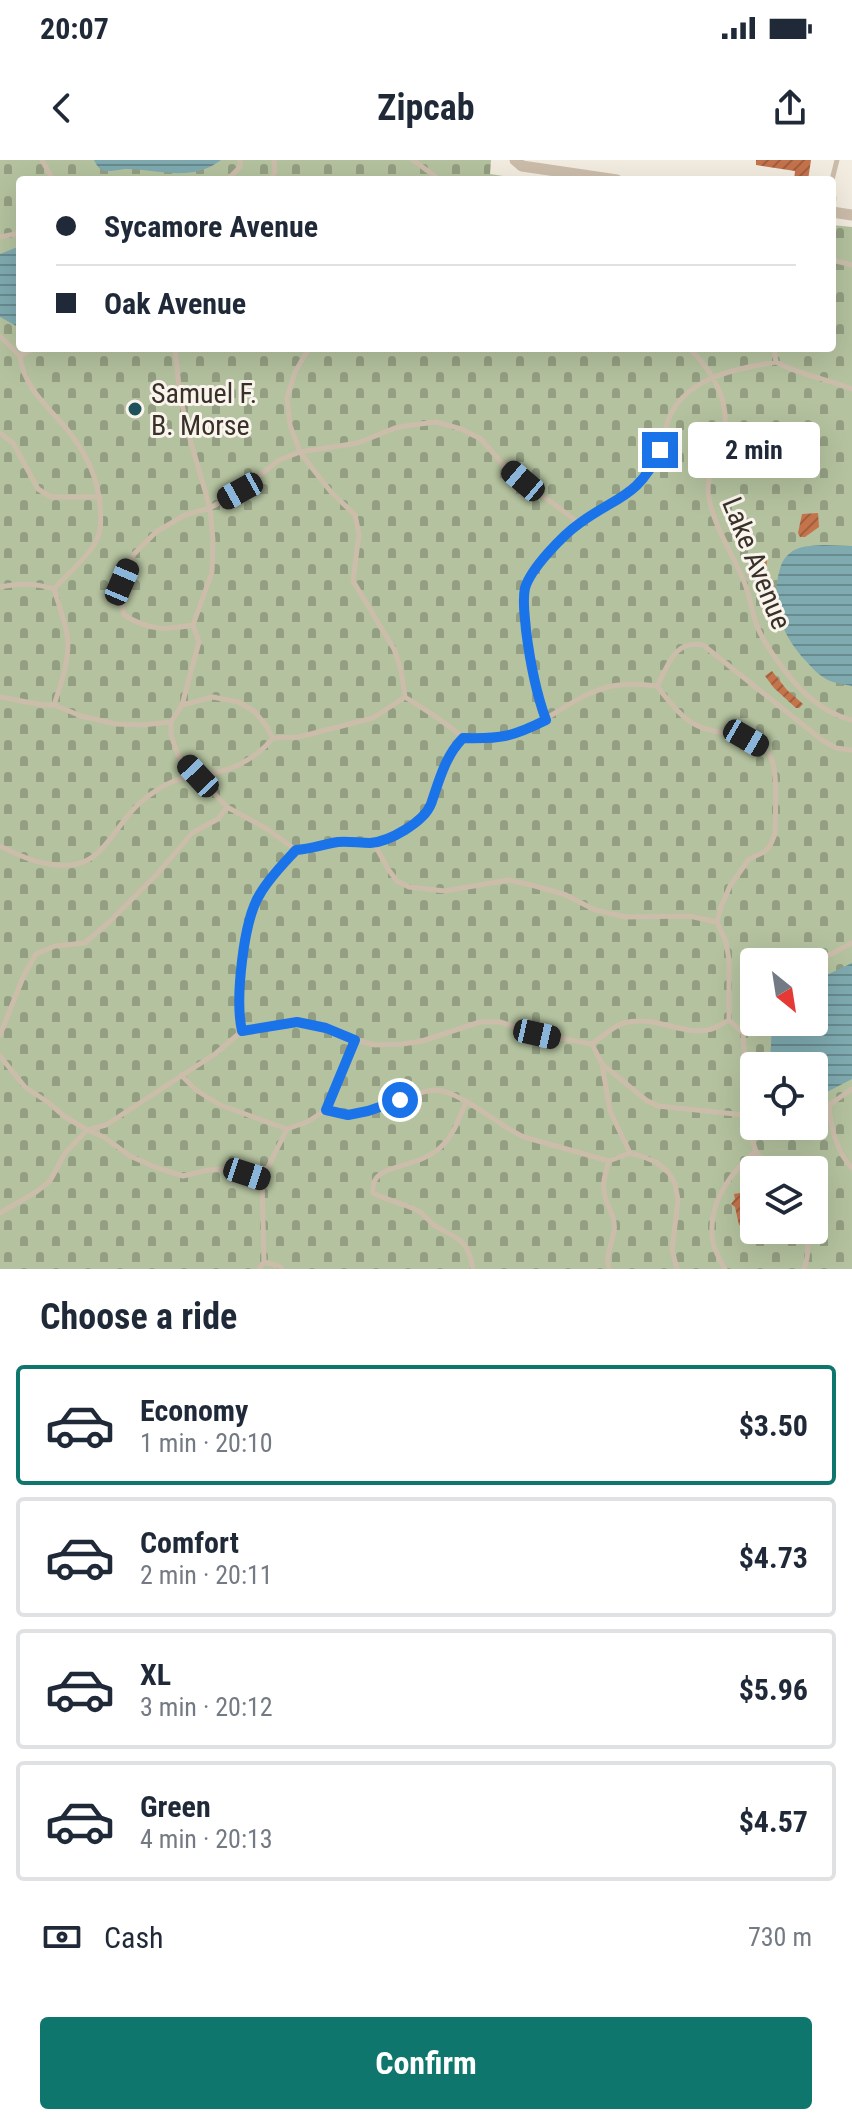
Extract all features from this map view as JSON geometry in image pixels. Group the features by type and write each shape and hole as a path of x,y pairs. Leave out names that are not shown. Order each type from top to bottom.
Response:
{"street":[{"path":"515,160 522,166 590,176"}],"lane":[{"path":"413,160 435,176"},
{"path":"0,336 20,356 22,369 35,393 69,431 90,462 96,477 100,497 99,535 94,546 54,589"},
{"path":"20,356 27,352"},
{"path":"175,352 180,396 210,508 212,572 193,625 199,642 182,705 171,722 171,735 178,755 227,807 267,829 296,850 315,849 340,842 374,843 418,822 430,807 451,750 463,738"},
{"path":"307,352 295,372 287,398 290,425 300,452 331,492 355,515 359,534 353,581 394,649 405,697 463,738 495,739 520,733 608,687 657,686 672,705 696,725 746,738 771,757 774,769 773,841 764,852 749,859 730,886 717,922 726,942 729,960 729,1020 740,1030"},
{"name":"Lake Avenue","path":"692,352 713,377 724,402 727,425 707,484 709,500 744,580 757,627 783,667 813,700 852,720"},
{"path":"775,352 776,362"},
{"path":"546,720 530,666 523,602 531,574 579,523 629,493 644,479 661,448 667,422 686,394 727,371 776,362 794,371 852,389"},
{"path":"193,625 168,630 140,625 124,615 120,597 122,582 134,554 156,532 185,515 210,508 240,491 279,460 300,452 358,443 395,428 436,422 481,439 506,468 579,523"},
{"path":"0,433 13,443 38,489 51,497 100,497"},
{"path":"0,587 37,583 54,589"},
{"path":"54,589 68,643 54,705"},
{"path":"657,686 671,658 681,647 691,643 703,645 822,740 836,748 852,750"},
{"path":"0,697 54,705 81,716 116,724 171,722"},
{"path":"182,705 213,697 238,702 254,711 273,738"},
{"path":"273,738 299,737 373,718 405,697"},
{"path":"0,846 45,864 78,864 99,853 142,800 173,781 226,770 263,751 273,738"},
{"path":"0,1035 24,975 36,954 55,946 85,943 158,873 192,833 218,819 227,807"},
{"path":"374,843 397,881 409,887 445,891 508,880 566,895 595,910 626,917 689,916 717,922"},
{"path":"242,1031 239,996 242,966 257,899 296,850"},
{"path":"828,956 852,943"},
{"path":"0,1213 50,1181 65,1153 87,1130 106,1125 215,1054 242,1031 297,1022 326,1028 375,1045 422,1041 480,1022 500,1022 558,1039 592,1044 620,1024 634,1021 703,1030 729,1020"},
{"path":"181,1075 196,1090 220,1105 287,1129 307,1122 326,1110 355,1040"},
{"path":"592,1044 602,1064 610,1111 630,1153"},
{"path":"0,1056 25,1087 64,1116 104,1137 130,1156 183,1176 231,1169 262,1179"},
{"path":"602,1064 658,1106 740,1115"},
{"path":"852,1089 829,1105 829,1119 844,1160 852,1168"},
{"path":"326,1110 348,1115 434,1090 455,1095 524,1137 609,1161 630,1153 656,1162 669,1173 675,1184 678,1200 672,1250 677,1269"},
{"path":"466,1102 450,1137 437,1150 413,1162 390,1168 377,1176 372,1185 373,1193 419,1212 434,1225 464,1242 473,1269"},
{"path":"259,1269 264,1262 262,1179 287,1129"},
{"path":"752,1140 759,1156"},
{"path":"725,1269 711,1233 715,1212 723,1188 739,1165 756,1151"},
{"path":"609,1161 603,1190 615,1220 607,1260 609,1269"},
{"path":"804,1269 809,1254 808,1244"},
{"path":"264,1262 282,1269"}],"green space":[{"path":"0,160 491,160 490,174 503,176 16,176 16,352 836,352 836,225 852,227 852,1269 0,1269"}],"water":[{"path":"94,160 221,160 199,171 176,173 127,169 105,171"},
{"path":"16,248 16,326 0,317 0,254"},
{"path":"805,546 852,546 852,686 830,681 805,660 782,624 777,604 777,582 784,560"},
{"path":"852,963 852,1079 828,1091 828,1052 771,1052 771,1036 828,1036 828,974"}],"building":[{"path":"756,160 811,160 809,176 794,176 795,171 756,165"},
{"path":"818,513 819,527 800,537 802,514"},
{"path":"753,553 767,559 766,577 748,577"},
{"path":"772,671 803,704 799,708 774,688 765,676"},
{"path":"740,1193 739,1225 735,1207 731,1204 734,1194"}],"place":[{"name":"Samuel F. B. Morse","path":"135,409"}],"route":[{"path":"400,1100 348,1115 326,1110 355,1040 326,1028 297,1022 242,1031 239,1019 242,966 257,899 296,850 315,849 340,842 374,843 418,822 430,807 451,750 463,738 495,739 520,733 546,720 530,666 523,602 531,574 579,523 629,493 644,479 660,450"}]}
